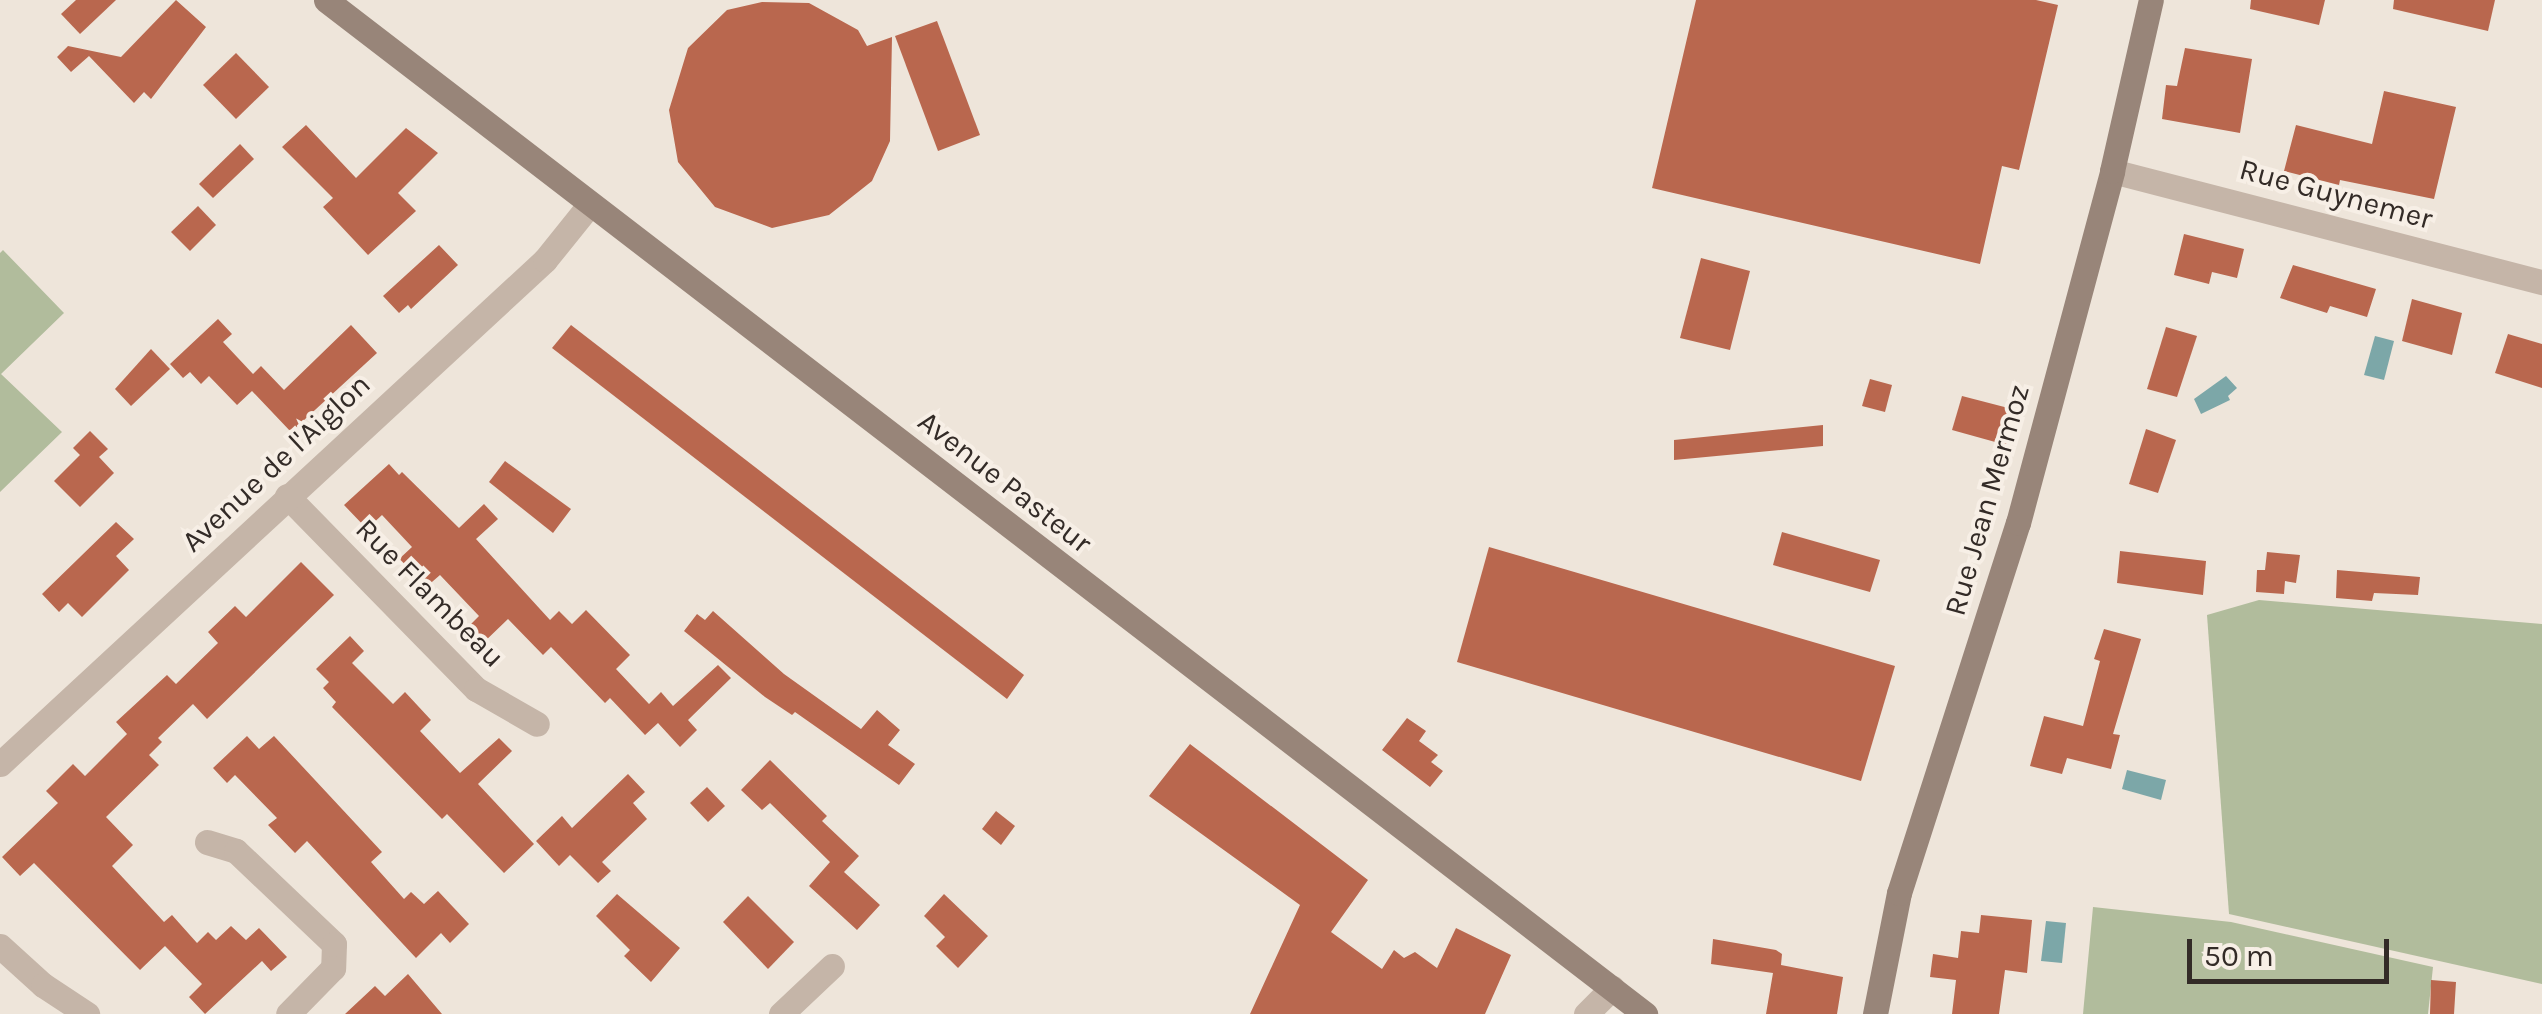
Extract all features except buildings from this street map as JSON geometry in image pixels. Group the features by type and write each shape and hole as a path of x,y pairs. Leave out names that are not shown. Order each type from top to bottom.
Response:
{"main road":[{"name":"Avenue Pasteur","path":"326,0 1646,1014"},
{"name":"Rue Jean Mermoz","path":"1875,1014 1899,893 2018,523 2112,171 2150,0"}],"street":[{"name":"Rue Guynemer","path":"2112,171 2542,282"},
{"name":"Avenue de l'Aiglon","path":"0,764 545,260 590,204"},
{"name":"Rue Flambeau","path":"287,496 476,689 537,724"},
{"path":"208,842 236,851 334,944 332,968 288,1014"},
{"path":"0,946 42,985 87,1014"},
{"path":"781,1014 832,966"},
{"path":"1586,1014 1612,988"}],"green space":[{"path":"3,250 64,313 1,374 62,432 0,492 0,253"},
{"path":"2259,600 2542,624 2542,984 2229,914 2207,615"},
{"path":"2093,907 2231,922 2433,967 2428,1014 2083,1014"}],"water":[{"path":"2375,336 2394,341 2384,380 2364,375"},
{"path":"2226,376 2237,388 2228,396 2230,400 2201,414 2194,399"},
{"path":"2127,770 2166,780 2161,800 2122,789"},
{"path":"2046,921 2066,923 2062,963 2041,961"}]}
